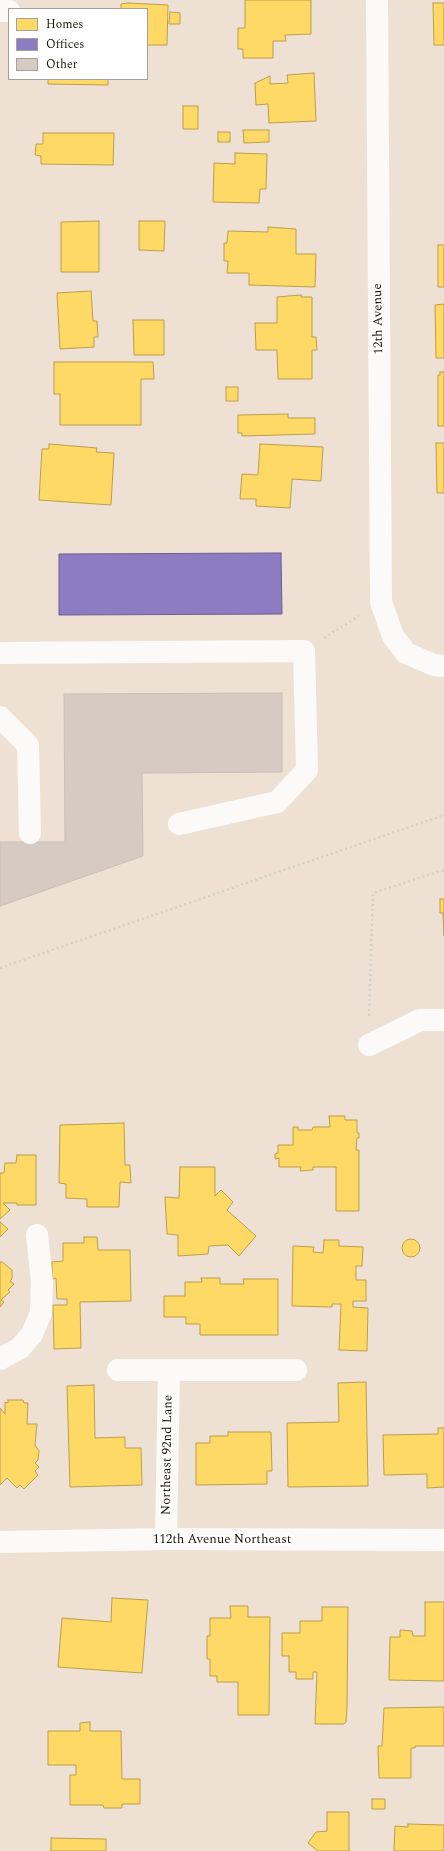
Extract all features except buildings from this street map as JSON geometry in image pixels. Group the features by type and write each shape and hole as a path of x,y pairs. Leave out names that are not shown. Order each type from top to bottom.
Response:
{"street":[{"name":"12th Avenue","path":"377,0 381,602 393,636 406,653 434,665 444,666"},
{"path":"0,653 304,651 307,770 277,802 179,824"},
{"path":"0,717 28,745 30,833"},
{"path":"369,1045 420,1020 444,1020"},
{"path":"0,1359 20,1348 32,1334 41,1313 42,1282 37,1235"},
{"path":"118,1370 296,1370"},
{"name":"Northeast 92nd Lane","path":"166,1540 169,1370"},
{"name":"112th Avenue Northeast","path":"0,1542 166,1540 444,1540"}],"path":[{"path":"304,651 381,602"},
{"path":"0,968 444,815"},
{"path":"369,1045 373,893 444,870"}]}
